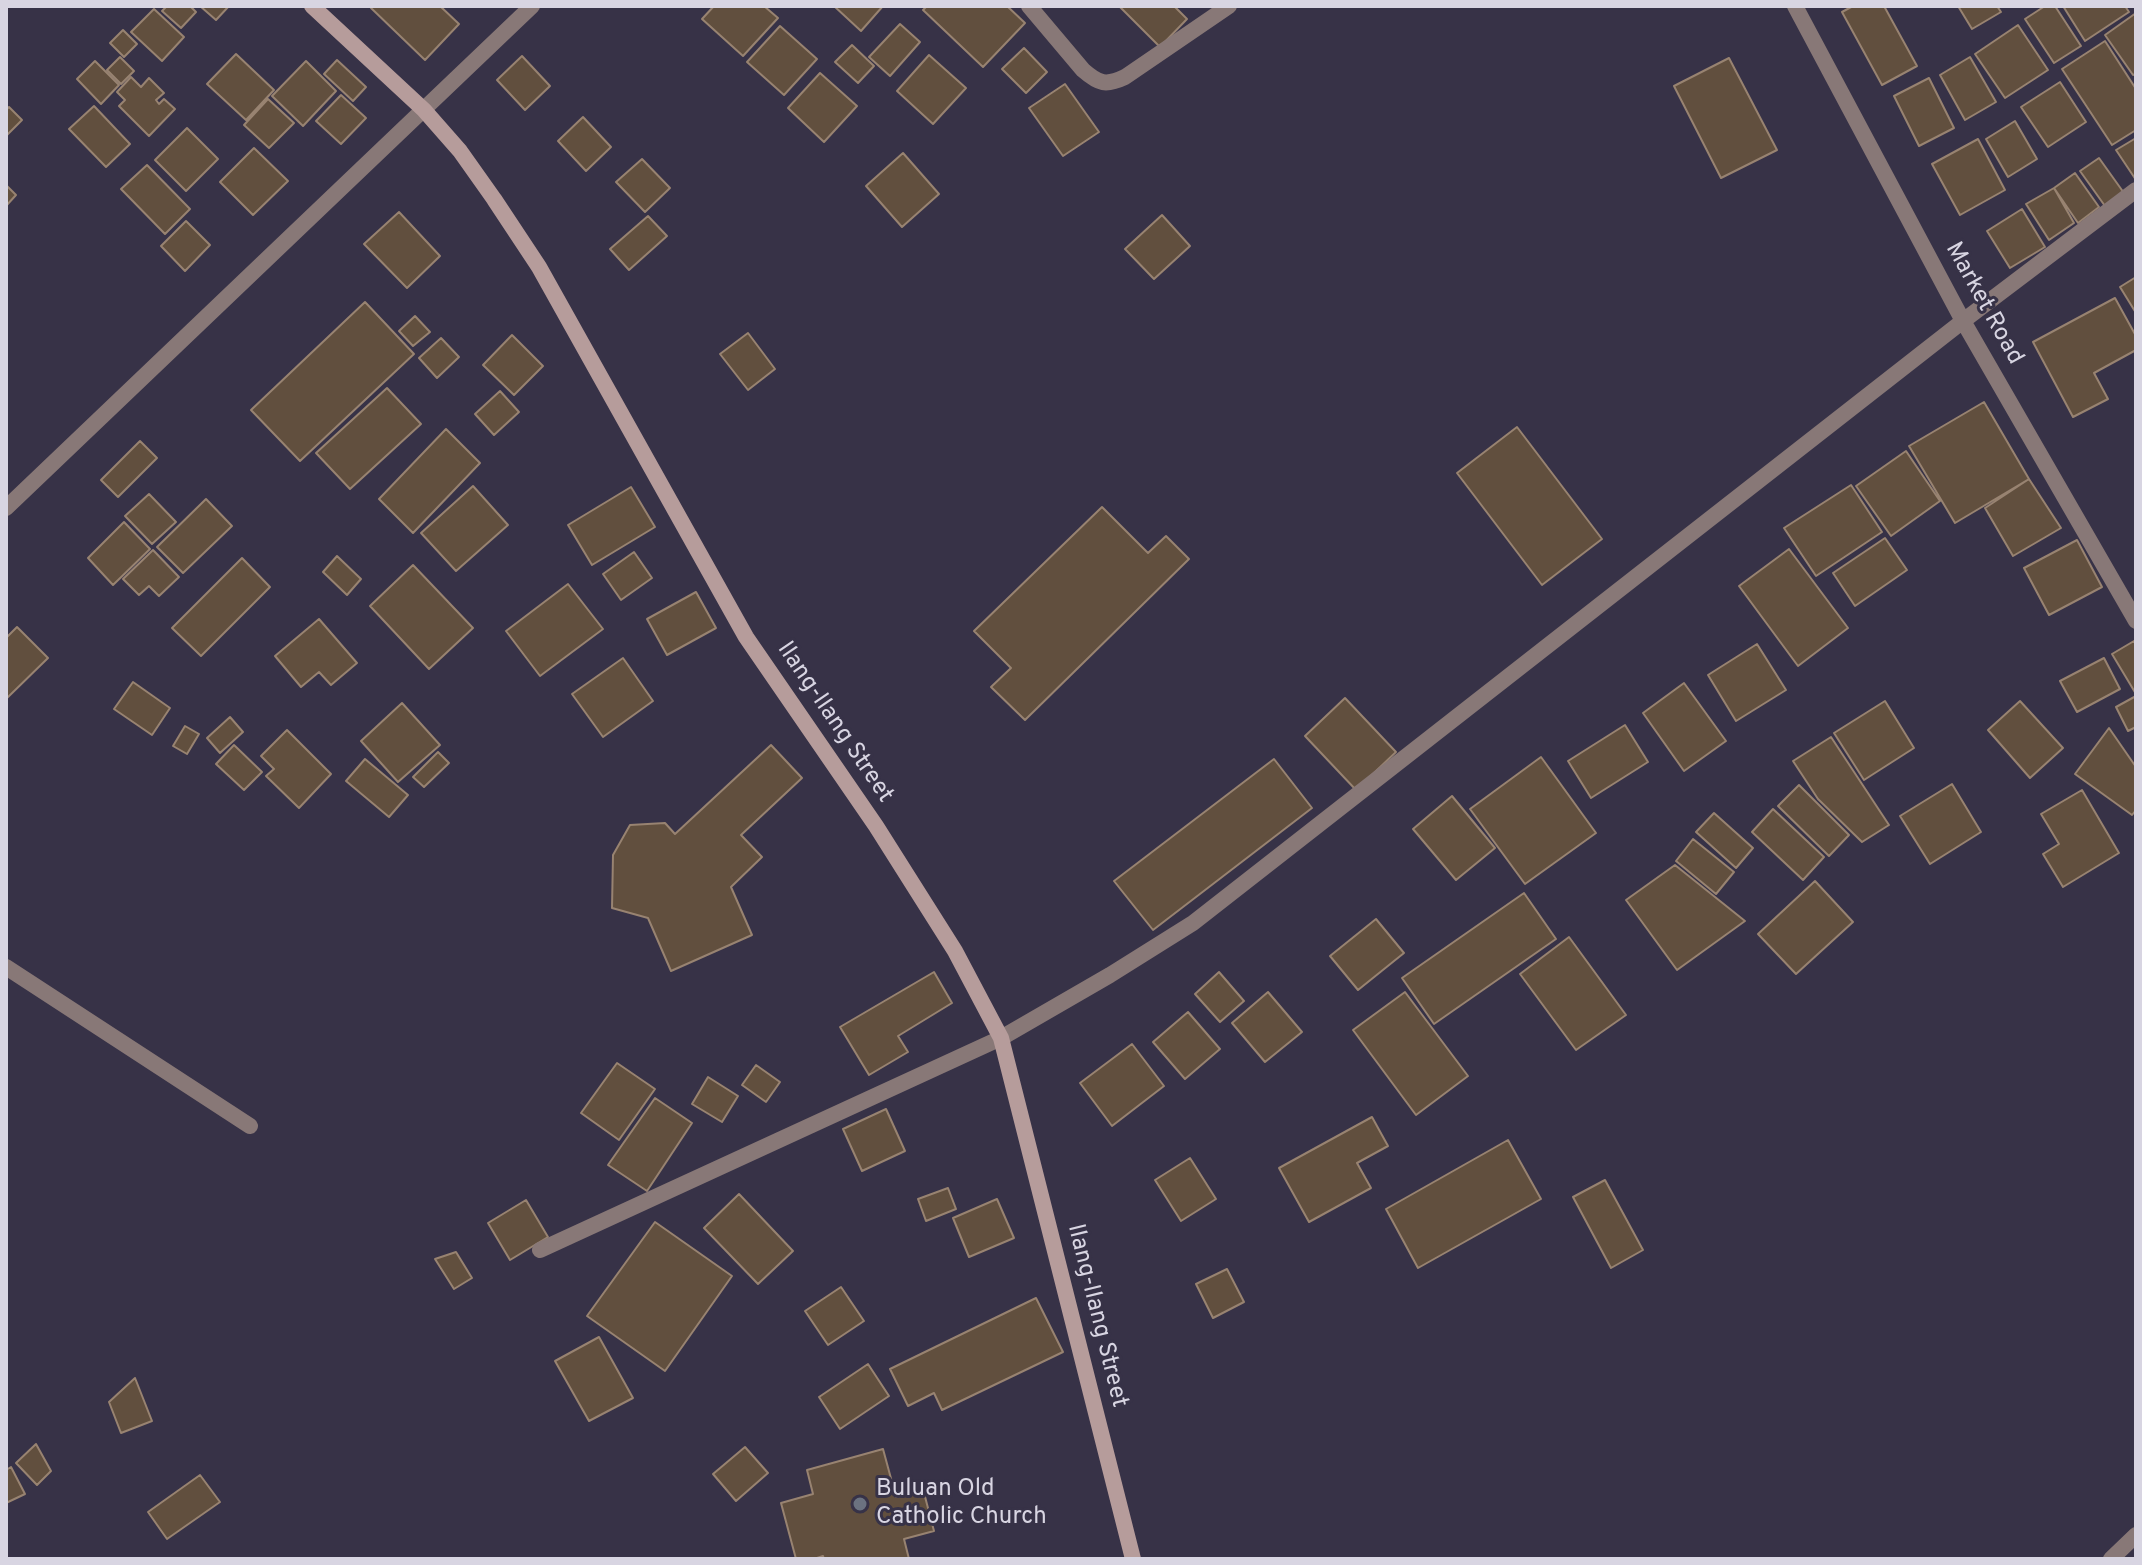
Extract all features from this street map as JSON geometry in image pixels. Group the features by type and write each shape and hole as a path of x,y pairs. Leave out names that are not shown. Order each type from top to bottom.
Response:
{"main road":[{"name":"Ilang-Ilang Street","path":"312,6 424,110 460,151 539,267 746,637 876,826 955,951 1001,1038 1133,1559"}],"street":[{"path":"6,508 532,6"},
{"path":"1029,6 1083,70 1102,83 1114,83 1125,77 1229,6"},
{"name":"Market Road","path":"1795,6 1963,321 2136,621"},
{"path":"540,1250 1001,1038 1193,923 1963,321 2136,190"},
{"path":"6,967 250,1126"},
{"path":"2111,1559 2136,1535"}],"building":[{"path":"167,6 190,6 196,12 181,28 162,11"},
{"path":"200,6 229,6 216,20"},
{"path":"440,6 459,24 425,60 371,8"},
{"path":"714,6 764,6 778,18 743,56 702,19"},
{"path":"834,6 883,6 861,31"},
{"path":"927,6 1007,6 1025,23 983,67 923,10"},
{"path":"1119,6 1174,6 1187,19 1160,47"},
{"path":"1853,6 1884,6 1917,66 1882,85 1842,12"},
{"path":"1958,6 1997,6 2001,12 1972,29"},
{"path":"2045,6 2055,6 2081,46 2054,63 2025,19"},
{"path":"2063,6 2125,6 2129,12 2085,41"},
{"path":"154,9 184,37 162,61 131,32"},
{"path":"2136,13 2136,74 2133,75 2105,35"},
{"path":"900,24 920,42 890,76 869,57"},
{"path":"2018,25 2048,70 2005,98 1975,54"},
{"path":"780,26 817,59 784,95 747,62"},
{"path":"123,30 137,44 124,57 110,43"},
{"path":"2105,41 2136,89 2136,130 2112,145 2062,69"},
{"path":"852,45 874,66 858,83 835,62"},
{"path":"1024,48 1047,72 1026,93 1002,69"},
{"path":"236,54 274,90 246,120 207,84"},
{"path":"929,55 966,88 933,124 897,91"},
{"path":"522,56 550,86 525,110 497,80"},
{"path":"120,57 134,71 121,84 107,70"},
{"path":"1970,57 1996,102 1965,120 1940,75"},
{"path":"1729,58 1777,150 1721,178 1674,86"},
{"path":"337,60 366,87 353,101 324,74"},
{"path":"95,61 119,85 101,104 77,79"},
{"path":"306,61 336,91 303,126 272,96"},
{"path":"820,73 857,106 824,142 788,108"},
{"path":"131,77 141,87 149,78 164,93 156,100 159,104 164,99 175,109 149,136 119,106 125,100 117,92"},
{"path":"1929,78 1954,128 1919,146 1894,96"},
{"path":"2060,82 2086,122 2048,147 2021,107"},
{"path":"1065,84 1099,132 1063,156 1029,108"},
{"path":"341,95 366,118 341,144 316,121"},
{"path":"268,99 294,123 269,148 244,125"},
{"path":"94,106 130,144 106,167 69,129"},
{"path":"9,107 22,120 6,136 6,110"},
{"path":"583,117 611,147 586,171 558,141"},
{"path":"2015,121 2037,159 2008,177 1986,139"},
{"path":"187,128 218,159 186,191 155,160"},
{"path":"2136,138 2136,180 2116,150"},
{"path":"1978,139 2005,190 1960,215 1932,164"},
{"path":"254,148 288,181 253,215 220,182"},
{"path":"903,153 939,194 902,227 866,186"},
{"path":"2099,158 2124,193 2105,206 2080,171"},
{"path":"642,159 670,188 645,212 616,182"},
{"path":"147,165 190,209 165,234 121,189"},
{"path":"2075,173 2099,207 2078,223 2054,188"},
{"path":"6,185 16,195 6,206"},
{"path":"2054,188 2074,223 2049,240 2026,204"},
{"path":"2022,209 2045,247 2010,268 1987,231"},
{"path":"399,212 440,256 407,288 364,244"},
{"path":"1162,215 1190,246 1154,279 1125,249"},
{"path":"648,216 667,236 629,270 610,249"},
{"path":"186,221 210,245 185,271 161,246"},
{"path":"2136,277 2136,313 2120,287"},
{"path":"2115,298 2136,336 2136,350 2094,373 2108,399 2073,417 2033,342"},
{"path":"365,302 414,354 300,461 251,410"},
{"path":"415,316 430,332 413,346 399,331"},
{"path":"748,333 775,369 748,390 720,354"},
{"path":"512,335 543,366 514,395 483,365"},
{"path":"441,338 459,357 437,378 419,358"},
{"path":"387,388 421,424 350,489 316,453"},
{"path":"500,391 519,412 494,435 475,414"},
{"path":"1984,402 2029,479 1955,523 1909,446"},
{"path":"1517,427 1602,539 1542,585 1457,473"},
{"path":"446,429 480,463 413,533 379,499"},
{"path":"140,441 157,458 118,497 101,480"},
{"path":"1906,451 1940,501 1891,536 1856,486"},
{"path":"2029,479 2061,528 2013,556 1985,508"},
{"path":"1851,485 1882,532 1816,576 1784,528"},
{"path":"473,486 508,525 456,571 421,533"},
{"path":"631,487 655,527 592,565 568,525"},
{"path":"149,494 176,522 152,544 125,516"},
{"path":"206,499 232,526 183,573 157,547"},
{"path":"1102,507 1148,553 1166,536 1189,559 1025,720 991,687 1011,668 974,631"},
{"path":"124,522 150,549 113,585 88,558"},
{"path":"1885,538 1907,570 1855,606 1833,573"},
{"path":"2077,540 2102,587 2049,615 2024,568"},
{"path":"1789,549 1848,628 1798,666 1739,586"},
{"path":"153,550 179,577 159,596 149,586 139,595 123,579"},
{"path":"634,552 652,578 621,600 603,574"},
{"path":"337,556 361,579 347,595 323,572"},
{"path":"242,558 270,587 201,656 172,628"},
{"path":"413,565 473,628 429,669 370,606"},
{"path":"568,584 603,629 540,676 506,631"},
{"path":"696,592 716,628 667,655 647,619"},
{"path":"319,619 357,663 331,685 319,672 301,687 275,656"},
{"path":"17,627 48,658 6,699 6,638"},
{"path":"2134,641 2136,644 2136,694 2112,654"},
{"path":"1757,644 1786,690 1736,721 1708,675"},
{"path":"623,658 653,701 603,737 572,694"},
{"path":"2104,658 2120,689 2077,712 2060,681"},
{"path":"133,682 170,708 152,735 114,709"},
{"path":"1684,683 1726,741 1684,771 1643,713"},
{"path":"2136,696 2136,727 2128,731 2116,707"},
{"path":"1345,698 1396,752 1356,790 1305,736"},
{"path":"1885,701 1914,748 1864,780 1834,733"},
{"path":"2020,701 2063,748 2030,778 1988,730"},
{"path":"402,703 440,745 398,782 361,741"},
{"path":"230,717 243,732 220,753 207,738"},
{"path":"1625,725 1648,762 1591,798 1568,761"},
{"path":"185,726 199,734 187,754 173,746"},
{"path":"2109,728 2136,767 2136,810 2132,815 2075,774"},
{"path":"287,730 331,774 299,808 266,776 274,769 261,756"},
{"path":"1831,737 1889,825 1862,842 1818,799 1793,761"},
{"path":"234,745 262,772 244,790 216,764"},
{"path":"771,745 802,778 741,835 762,857 731,887 752,935 671,971 648,918 612,908 613,855 630,825 665,823 675,834"},
{"path":"438,752 449,763 424,787 413,777"},
{"path":"1541,757 1596,833 1525,884 1470,809"},
{"path":"365,759 408,795 389,817 346,781"},
{"path":"1274,759 1312,808 1153,930 1114,881"},
{"path":"1952,784 1981,832 1930,864 1900,816"},
{"path":"1799,785 1849,835 1829,856 1778,806"},
{"path":"2082,790 2119,853 2063,887 2043,854 2059,844 2041,814"},
{"path":"1452,796 1495,848 1456,880 1413,829"},
{"path":"1773,809 1824,857 1803,880 1752,832"},
{"path":"1714,813 1753,848 1736,868 1696,832"},
{"path":"1693,839 1734,872 1716,894 1676,861"},
{"path":"1675,865 1745,921 1677,970 1626,900"},
{"path":"1815,881 1853,922 1796,974 1758,934"},
{"path":"1524,893 1556,939 1434,1024 1402,978"},
{"path":"1376,919 1404,953 1358,990 1330,956"},
{"path":"1569,937 1626,1015 1576,1050 1520,974"},
{"path":"934,972 952,1003 898,1036 908,1052 869,1075 840,1027"},
{"path":"1219,972 1244,1001 1220,1022 1195,994"},
{"path":"1268,992 1302,1032 1265,1062 1232,1023"},
{"path":"1405,992 1468,1076 1416,1115 1353,1030"},
{"path":"1188,1012 1220,1049 1185,1079 1153,1042"},
{"path":"1132,1044 1164,1086 1112,1126 1080,1083"},
{"path":"617,1063 655,1089 619,1140 581,1113"},
{"path":"756,1065 780,1082 766,1102 742,1085"},
{"path":"708,1077 738,1096 722,1122 692,1104"},
{"path":"655,1098 692,1123 647,1191 608,1165"},
{"path":"886,1109 905,1151 862,1171 843,1129"},
{"path":"1372,1117 1388,1146 1357,1163 1371,1188 1309,1222 1279,1168"},
{"path":"1508,1140 1541,1199 1418,1268 1386,1209"},
{"path":"1190,1158 1216,1199 1181,1221 1155,1180"},
{"path":"1605,1180 1643,1250 1611,1268 1573,1197"},
{"path":"948,1188 956,1209 926,1221 918,1199"},
{"path":"739,1194 793,1251 758,1284 704,1228"},
{"path":"997,1199 1014,1238 969,1257 953,1218"},
{"path":"526,1200 548,1237 510,1260 488,1223"},
{"path":"655,1222 732,1276 665,1371 587,1316"},
{"path":"456,1252 472,1278 454,1289 435,1259"},
{"path":"1227,1269 1244,1302 1213,1318 1196,1284"},
{"path":"841,1287 864,1321 828,1345 805,1311"},
{"path":"1036,1298 1063,1352 942,1410 934,1393 908,1406 890,1369"},
{"path":"599,1337 633,1398 589,1421 555,1361"},
{"path":"868,1364 889,1396 840,1429 819,1397"},
{"path":"135,1378 152,1421 121,1433 109,1402"},
{"path":"36,1444 51,1471 37,1485 16,1463"},
{"path":"745,1447 768,1473 736,1501 713,1474"},
{"name":"Buluan Old Catholic Church","path":"883,1449 896,1497 923,1489 934,1531 904,1539 909,1559 824,1559 823,1556 796,1559 781,1503 813,1494 807,1470"},
{"path":"11,1467 25,1494 6,1503 6,1470"},
{"path":"200,1475 220,1502 167,1539 148,1512"}],"place":[{"name":"Buluan Old Catholic Church","path":"860,1504"}]}
